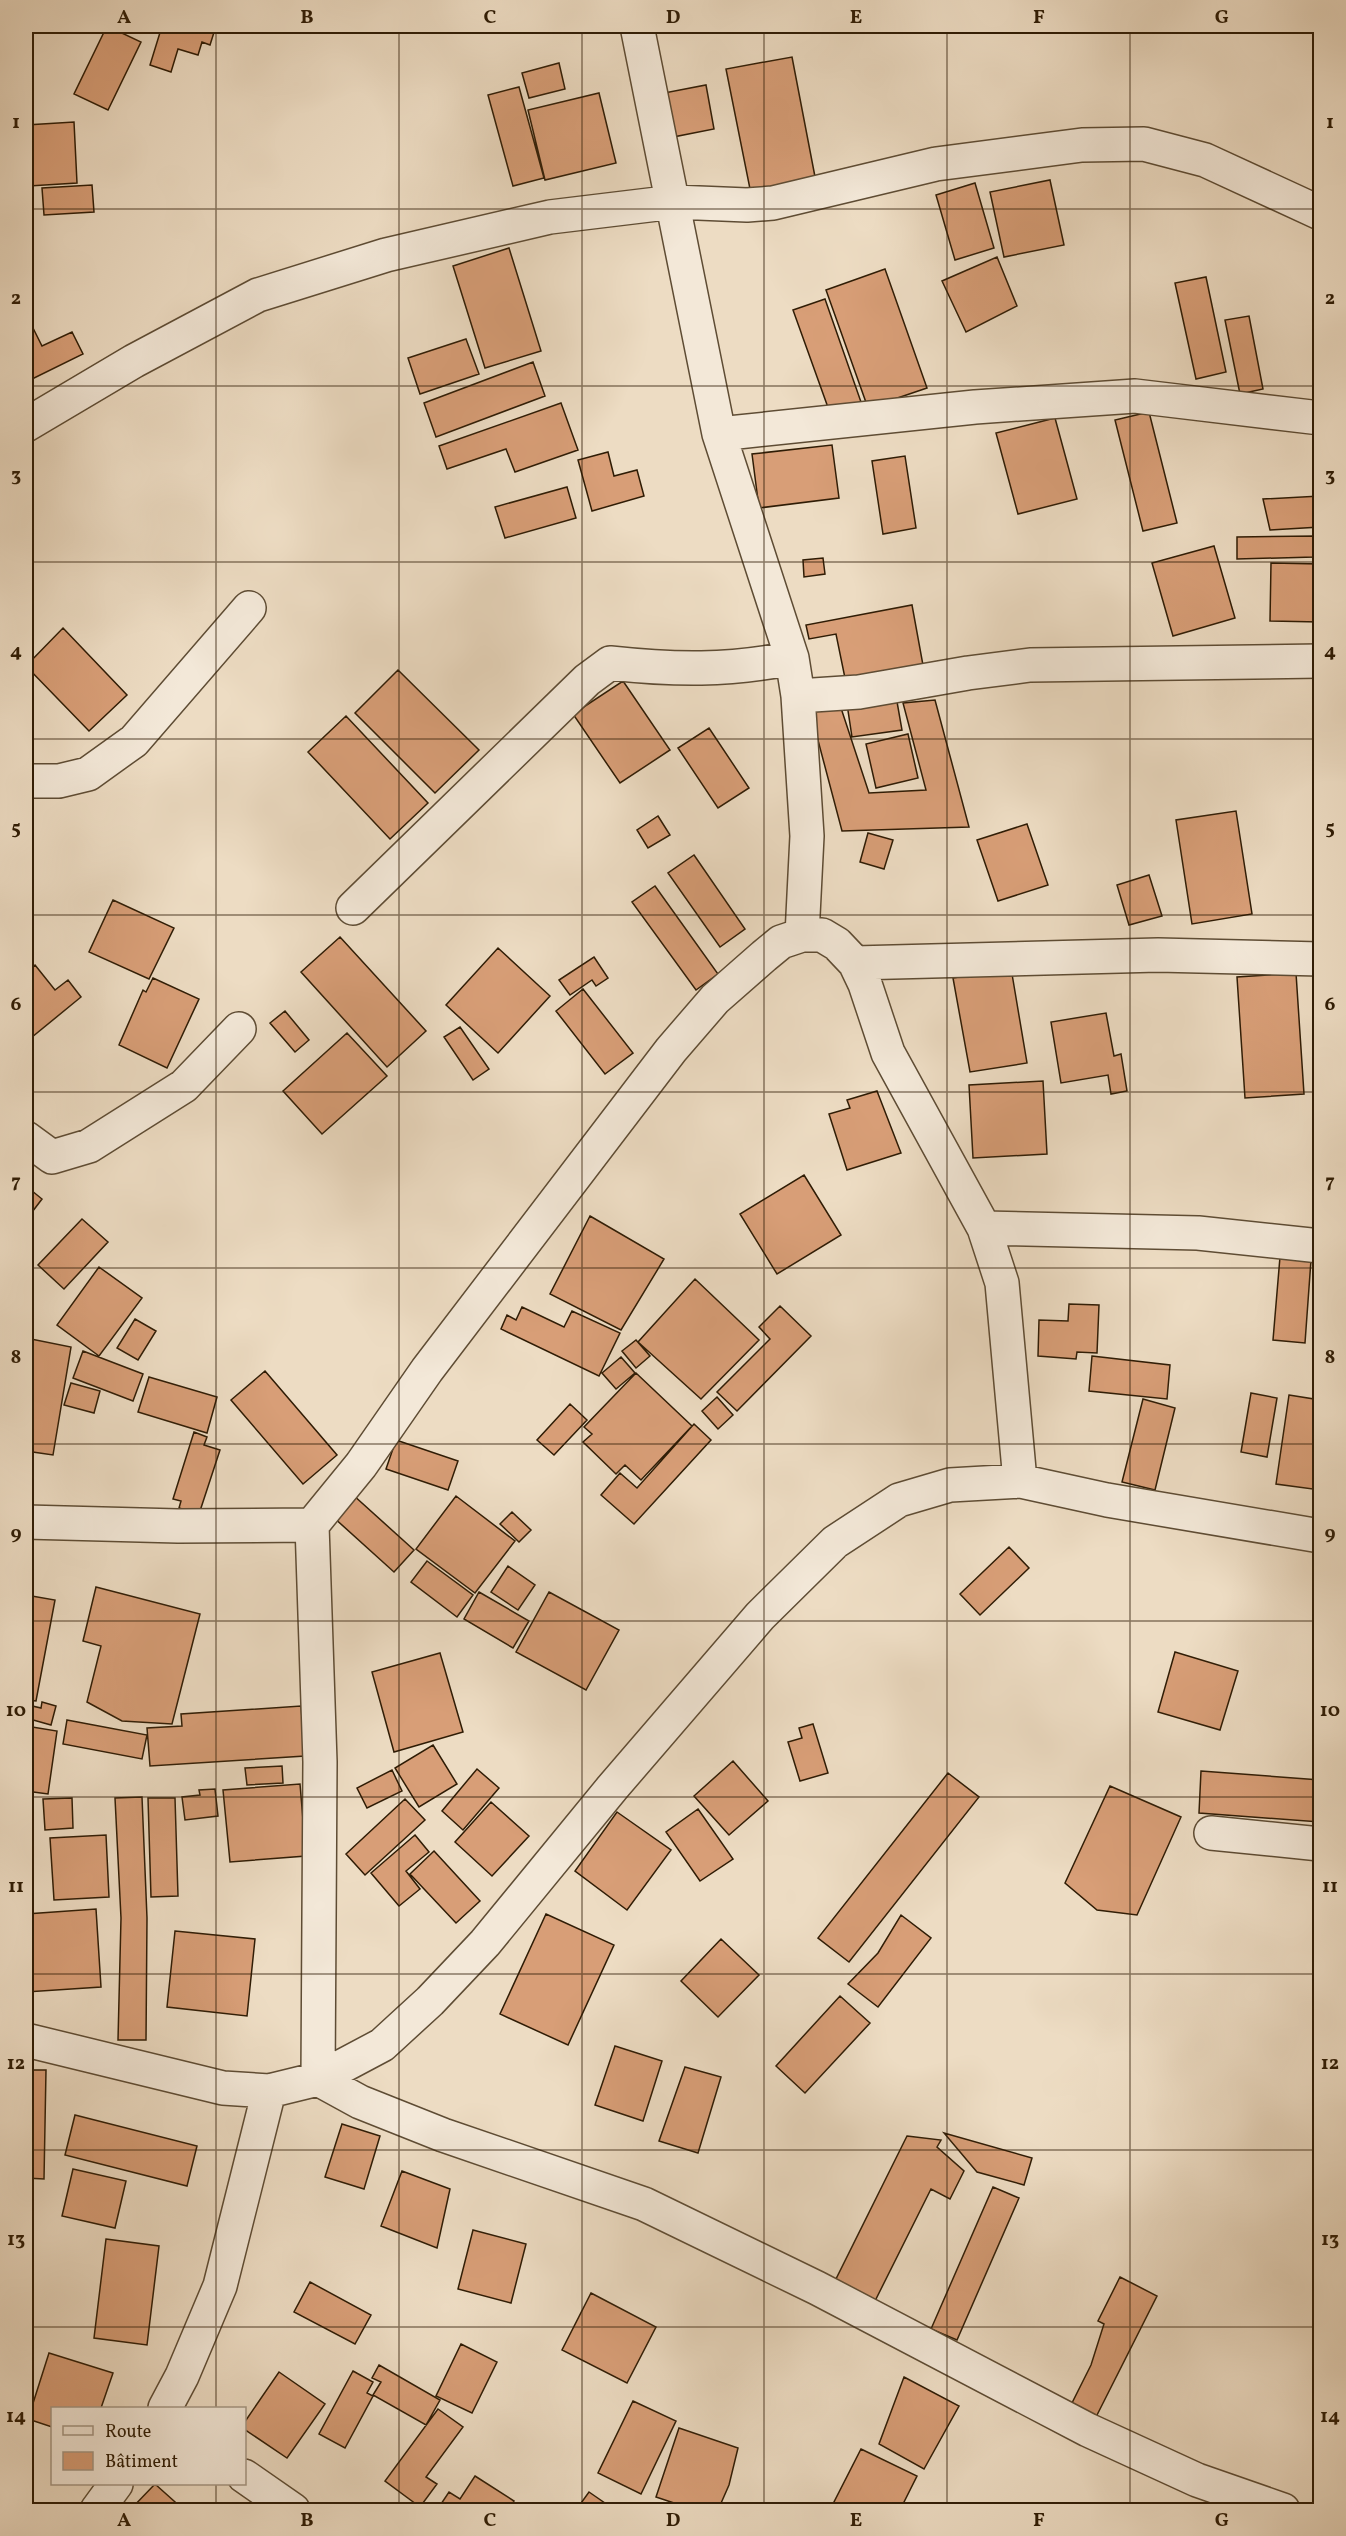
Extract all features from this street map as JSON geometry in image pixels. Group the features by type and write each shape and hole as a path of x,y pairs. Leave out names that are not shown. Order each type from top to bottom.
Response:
{"street":[{"path":"638,26 719,434 792,658 798,696 807,836 802,935"},
{"path":"26,425 134,361 258,295 386,255 550,217 674,202 747,205 773,203 936,164 1082,146 1144,144 1205,160 1320,213"},
{"path":"719,434 975,406 1135,396 1320,418"},
{"path":"26,781 59,781 88,774 134,741 249,608"},
{"path":"353,908 587,680 610,663 698,669 750,667 792,658"},
{"path":"798,696 859,692 1029,665 1320,661"},
{"path":"318,2079 320,1762 312,1525 361,1465 427,1370 671,1050 715,999 781,942 802,935 822,935 837,944 855,963 865,984 888,1053 984,1228 1002,1283 1020,1481"},
{"path":"855,963 1158,955 1320,959"},
{"path":"26,1138 52,1157 88,1146 184,1086 239,1029"},
{"path":"984,1228 1198,1233 1320,1246"},
{"path":"26,2040 223,2088 269,2091 318,2079 382,2045 430,2001 485,1943 612,1788 760,1616 835,1542 899,1500 950,1485 1020,1481 1107,1500 1320,1536"},
{"path":"26,1522 178,1526 312,1525"},
{"path":"1211,1833 1320,1844"},
{"path":"318,2079 360,2102 442,2134 644,2204 817,2288 1088,2430 1197,2480 1283,2511"},
{"path":"166,2407 182,2376 220,2286 269,2091"},
{"path":"246,2477 292,2511"},
{"path":"98,2511 115,2485"}],"building":[{"path":"107,26 141,42 108,110 74,94"},
{"path":"162,26 216,26 210,45 202,42 198,55 178,49 171,72 150,65"},
{"path":"792,57 816,182 751,194 726,69"},
{"path":"559,63 565,89 529,98 522,73"},
{"path":"706,85 714,129 673,137 664,93"},
{"path":"519,87 544,178 513,186 488,95"},
{"path":"599,93 616,163 545,180 528,110"},
{"path":"26,94 29,94 29,122 26,122"},
{"path":"74,122 77,183 29,186 26,125"},
{"path":"1050,180 1064,245 1004,257 990,192"},
{"path":"975,183 994,248 955,260 936,195"},
{"path":"92,185 94,212 44,215 42,188"},
{"path":"509,248 541,351 485,368 453,266"},
{"path":"997,257 1017,306 966,332 942,281"},
{"path":"885,269 927,388 868,408 826,290"},
{"path":"1206,277 1226,372 1196,379 1175,283"},
{"path":"825,299 861,402 830,413 793,310"},
{"path":"1249,316 1263,389 1240,394 1225,320"},
{"path":"31,324 42,346 72,332 83,354 26,382 26,327"},
{"path":"466,339 479,374 420,394 408,358"},
{"path":"533,362 545,396 436,437 424,403"},
{"path":"561,403 578,450 515,472 506,449 447,469 439,446"},
{"path":"1149,412 1177,523 1143,531 1115,420"},
{"path":"1055,418 1077,499 1018,514 996,433"},
{"path":"832,445 839,498 759,508 752,454"},
{"path":"608,452 614,476 637,470 644,496 592,511 578,460"},
{"path":"905,456 916,528 883,534 872,461"},
{"path":"567,487 576,518 505,538 495,507"},
{"path":"1320,496 1320,527 1270,530 1263,499"},
{"path":"1315,536 1314,557 1237,559 1237,537"},
{"path":"1214,546 1235,618 1173,636 1152,563"},
{"path":"823,558 825,574 804,577 803,560"},
{"path":"1271,563 1320,564 1320,622 1270,621"},
{"path":"912,605 925,676 846,683 836,634 809,639 806,625"},
{"path":"63,628 127,695 89,731 26,666"},
{"path":"398,670 479,750 435,793 355,713"},
{"path":"623,681 670,750 620,783 573,714"},
{"path":"896,696 902,730 852,737 847,704"},
{"path":"935,700 969,827 842,831 810,710 841,708 869,793 926,790 903,703"},
{"path":"346,716 428,803 390,839 308,752"},
{"path":"709,728 749,788 718,808 678,748"},
{"path":"908,734 918,778 876,788 866,744"},
{"path":"1236,811 1252,914 1192,924 1176,820"},
{"path":"658,816 670,835 648,848 637,830"},
{"path":"1027,824 1048,885 998,901 977,840"},
{"path":"868,833 893,840 884,869 860,862"},
{"path":"694,855 745,929 720,947 668,873"},
{"path":"1149,875 1162,916 1129,925 1117,885"},
{"path":"655,886 718,974 696,990 632,902"},
{"path":"113,900 174,928 149,979 89,952"},
{"path":"340,937 426,1031 387,1067 301,972"},
{"path":"498,948 550,996 498,1053 446,1005"},
{"path":"594,957 608,978 596,986 592,980 570,995 559,980"},
{"path":"35,965 55,990 68,980 81,997 26,1042 26,973"},
{"path":"1011,968 1027,1063 970,1072 953,978"},
{"path":"1296,973 1304,1094 1245,1098 1237,977"},
{"path":"153,978 199,999 167,1068 119,1045 143,990 146,992"},
{"path":"583,989 633,1053 605,1074 556,1011"},
{"path":"285,1011 309,1040 295,1052 270,1023"},
{"path":"1106,1013 1114,1056 1121,1054 1127,1091 1111,1094 1108,1075 1061,1083 1051,1022"},
{"path":"460,1027 489,1069 473,1080 444,1037"},
{"path":"347,1033 387,1076 322,1134 283,1091"},
{"path":"1318,1070 1320,1070 1320,1105 1313,1103"},
{"path":"1043,1081 1047,1154 973,1158 969,1085"},
{"path":"877,1091 901,1153 847,1170 829,1114 850,1108 847,1100"},
{"path":"804,1175 841,1235 777,1274 740,1214"},
{"path":"26,1186 42,1199 26,1220"},
{"path":"590,1216 664,1259 621,1330 550,1294"},
{"path":"82,1219 108,1242 64,1289 38,1265"},
{"path":"1280,1257 1311,1260 1305,1343 1273,1340"},
{"path":"99,1267 142,1298 99,1356 57,1325"},
{"path":"695,1279 759,1340 701,1399 638,1342"},
{"path":"1069,1304 1099,1305 1097,1353 1077,1352 1076,1359 1038,1356 1039,1320 1068,1321"},
{"path":"780,1306 811,1336 737,1411 717,1392 770,1339 759,1327"},
{"path":"522,1307 564,1327 572,1311 620,1333 599,1376 501,1329 507,1315 516,1320"},
{"path":"135,1319 156,1331 138,1360 117,1348"},
{"path":"26,1338 71,1347 53,1455 26,1451"},
{"path":"636,1340 650,1356 636,1368 622,1351"},
{"path":"83,1351 143,1374 133,1401 73,1378"},
{"path":"1092,1356 1170,1365 1167,1399 1089,1391"},
{"path":"621,1357 635,1373 616,1389 602,1373"},
{"path":"265,1371 337,1455 303,1484 231,1400"},
{"path":"636,1373 692,1426 641,1480 625,1465 616,1474 583,1442 592,1434 584,1427"},
{"path":"149,1377 217,1397 207,1433 138,1412"},
{"path":"71,1383 100,1391 94,1413 64,1405"},
{"path":"1251,1393 1277,1398 1267,1457 1241,1452"},
{"path":"1289,1395 1320,1400 1320,1490 1276,1484"},
{"path":"717,1397 733,1415 718,1429 702,1411"},
{"path":"1143,1399 1175,1408 1155,1490 1122,1482"},
{"path":"570,1404 587,1420 554,1455 537,1440"},
{"path":"694,1424 711,1440 634,1524 601,1495 620,1473 637,1488"},
{"path":"194,1432 207,1437 204,1445 220,1450 199,1514 179,1508 181,1501 173,1499"},
{"path":"396,1440 458,1461 448,1490 386,1469"},
{"path":"352,1494 414,1550 394,1572 332,1516"},
{"path":"456,1496 515,1541 475,1593 416,1549"},
{"path":"512,1512 531,1530 519,1542 500,1524"},
{"path":"1009,1547 1029,1568 980,1615 960,1594"},
{"path":"427,1561 473,1595 457,1617 411,1582"},
{"path":"508,1566 535,1585 518,1610 491,1592"},
{"path":"96,1587 200,1614 172,1724 122,1721 87,1702 101,1646 83,1641"},
{"path":"479,1592 529,1621 513,1648 464,1619"},
{"path":"549,1592 619,1630 586,1690 516,1652"},
{"path":"26,1595 55,1600 36,1701 26,1700"},
{"path":"1175,1652 1238,1671 1220,1730 1158,1712"},
{"path":"440,1653 463,1732 394,1752 372,1672"},
{"path":"42,1702 56,1706 51,1725 26,1718 28,1705 41,1708"},
{"path":"301,1706 305,1756 150,1766 147,1728 182,1726 181,1714"},
{"path":"67,1720 147,1735 142,1759 63,1744"},
{"path":"813,1724 828,1773 800,1781 788,1742 802,1738 799,1728"},
{"path":"26,1726 57,1731 48,1794 26,1791"},
{"path":"433,1745 457,1784 419,1807 395,1768"},
{"path":"733,1761 768,1801 729,1835 694,1796"},
{"path":"282,1766 283,1783 247,1785 245,1768"},
{"path":"477,1769 499,1788 463,1830 442,1811"},
{"path":"392,1770 402,1791 367,1808 357,1788"},
{"path":"1201,1771 1320,1780 1320,1822 1199,1813"},
{"path":"948,1773 979,1797 849,1962 818,1938"},
{"path":"300,1784 306,1856 230,1862 223,1790"},
{"path":"1110,1786 1181,1817 1137,1915 1097,1910 1065,1883"},
{"path":"215,1789 218,1816 185,1820 182,1797 200,1795 199,1790"},
{"path":"142,1797 147,1918 146,2040 118,2040 121,1918 115,1798"},
{"path":"72,1798 73,1828 45,1830 43,1799"},
{"path":"148,1798 175,1798 178,1896 151,1897"},
{"path":"405,1799 425,1820 365,1875 346,1854"},
{"path":"491,1802 529,1836 492,1876 455,1842"},
{"path":"698,1809 733,1859 700,1881 666,1832"},
{"path":"617,1812 671,1850 627,1910 575,1871"},
{"path":"106,1835 109,1897 54,1900 50,1838"},
{"path":"415,1835 429,1852 406,1871 420,1889 399,1906 371,1873"},
{"path":"434,1851 480,1901 456,1923 410,1874"},
{"path":"96,1909 101,1987 26,1992 26,1914"},
{"path":"546,1914 614,1945 568,2045 500,2014"},
{"path":"901,1915 931,1938 878,2007 848,1984 878,1953"},
{"path":"175,1931 255,1939 247,2016 167,2007"},
{"path":"721,1939 759,1975 718,2017 681,1981"},
{"path":"840,1996 870,2023 805,2093 776,2066"},
{"path":"615,2046 662,2061 643,2121 595,2105"},
{"path":"685,2067 721,2077 698,2153 659,2141"},
{"path":"26,2070 46,2070 44,2179 26,2178"},
{"path":"75,2115 197,2146 187,2186 65,2155"},
{"path":"342,2124 380,2136 364,2189 325,2177"},
{"path":"944,2133 1032,2158 1024,2185 977,2172"},
{"path":"907,2136 941,2140 937,2147 964,2171 950,2199 931,2189 875,2301 835,2281"},
{"path":"73,2169 126,2181 115,2228 62,2216"},
{"path":"402,2171 450,2189 437,2248 381,2226"},
{"path":"993,2187 1019,2198 957,2340 931,2329"},
{"path":"473,2230 526,2244 511,2303 458,2289"},
{"path":"106,2239 159,2246 147,2345 94,2338"},
{"path":"1120,2277 1157,2296 1096,2417 1072,2403 1091,2365 1104,2324 1098,2321"},
{"path":"310,2282 371,2315 355,2344 294,2312"},
{"path":"591,2293 656,2327 627,2383 562,2350"},
{"path":"461,2344 497,2362 472,2413 436,2396"},
{"path":"49,2353 113,2373 101,2407 51,2407 51,2427 28,2419"},
{"path":"379,2365 440,2400 426,2425 373,2395 381,2382 372,2378"},
{"path":"353,2371 373,2382 367,2393 373,2396 345,2448 319,2434"},
{"path":"279,2372 325,2404 287,2458 246,2430 246,2420"},
{"path":"904,2377 959,2406 924,2469 879,2444"},
{"path":"633,2401 676,2421 641,2494 598,2473"},
{"path":"438,2409 463,2427 426,2477 437,2484 420,2507 385,2481"},
{"path":"679,2428 738,2448 729,2485 718,2510 695,2510 656,2497"},
{"path":"861,2449 917,2476 900,2510 851,2510 834,2502"},
{"path":"475,2476 514,2501 508,2510 437,2510 449,2492 460,2499"},
{"path":"156,2485 184,2510 130,2510"},
{"path":"589,2492 615,2510 576,2510"}]}
